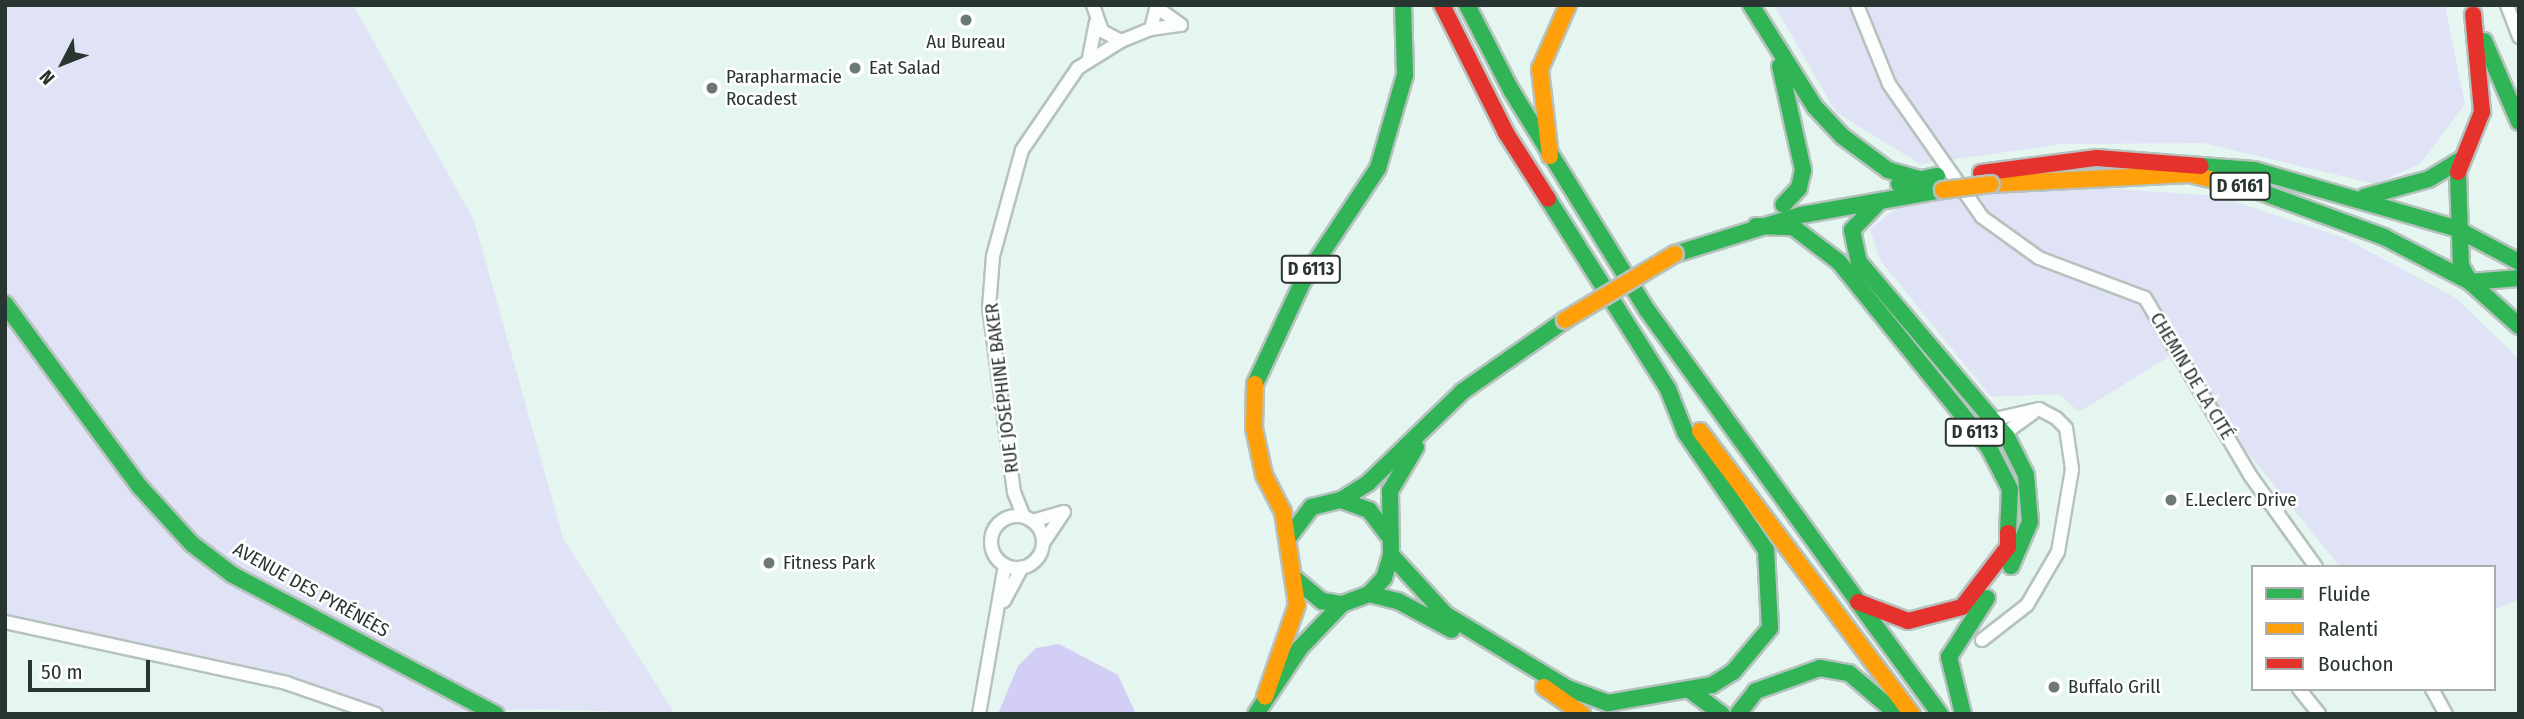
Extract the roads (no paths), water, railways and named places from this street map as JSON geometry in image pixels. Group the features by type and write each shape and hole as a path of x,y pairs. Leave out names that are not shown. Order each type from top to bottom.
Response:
{"main road":[{"name":"D 6113","path":"1289,537 1254,428 1255,380 1303,281 1346,222 1383,155 1405,75 1403,5"},
{"path":"1442,5 1513,144 1668,389 1912,714"},
{"path":"1467,5 1550,156 1647,310 1940,714"},
{"path":"1550,156 1540,69 1568,5"},
{"path":"1751,5 1768,27 1815,107 1842,136 1888,170 1934,182"},
{"path":"2471,10 2519,122"},
{"path":"2471,10 2483,102 2462,159 2455,228 2461,266 2470,282 2519,278"},
{"path":"1768,27 1791,99 1803,170 1799,188 1783,205"},
{"name":"D 6161","path":"1986,178 2097,158 2172,160 2254,170 2364,197 2455,228 2519,262"},
{"path":"2364,197 2429,179 2462,159"},
{"name":"D 6161","path":"1783,205 1934,182 1986,178 2189,174 2275,194 2384,237 2470,282 2519,326"},
{"name":"D 6161","path":"1756,226 1879,202 1934,182"},
{"name":"D 6113","path":"1879,202 1852,230 1859,262 2007,437 2026,475 2030,522 2010,568 1955,640 1949,677 1963,714"},
{"name":"D 6113","path":"1341,500 1515,350 1675,254 1783,205"},
{"name":"D 6113","path":"1675,254 1756,226 1793,227 1816,239 1916,362 1988,441 2010,489 2013,516 1998,566 1962,607 1934,619 1908,621 1858,602"},
{"name":"AVENUE DES PYRÉNÉES","path":"5,304 140,487 192,544 233,575 495,714"},
{"path":"1391,555 1445,614 1567,688 1608,704 1691,691 1733,673 1755,650 1770,628 1772,592 1766,550 1685,432 1668,389"},
{"name":"D 6113","path":"1387,534 1390,491 1430,424"},
{"path":"1256,714 1296,614 1289,537 1312,507 1341,500 1369,510 1387,534 1391,555 1384,578 1369,594 1342,604 1324,618 1265,697"},
{"path":"1293,577 1306,593 1342,604"},
{"path":"1369,594 1438,621 1582,714"},
{"path":"1738,714 1755,691 1820,668 1849,673 1897,714"},
{"path":"1691,691 1722,714"},
{"path":"1632,714 1647,698"}],"street":[{"path":"1089,58 1096,23 1093,5"},
{"name":"CHEMIN DE LA CITÉ","path":"1857,5 1889,84 1982,217 2039,258 2145,298 2250,475 2315,565"},
{"path":"2507,5 2519,37"},
{"path":"1151,29 1158,6"},
{"name":"RUE JOSÉPHINE BAKER","path":"1028,519 1014,492 989,308 993,257 1021,150 1054,96 1089,58 1151,29 1181,25 1158,6"},
{"path":"1096,23 1121,41"},
{"path":"1982,640 2027,605 2063,533 2072,469 2066,428 2039,410 1990,417 1988,441 2007,437 2039,410"},
{"name":"RUE JOSÉPHINE BAKER","path":"1007,518 1014,492"},
{"path":"979,714 1001,607 1005,565 991,545 995,529 1007,518 1028,519 1064,512 1043,543 1037,559 1022,567 1001,607"},
{"path":"1028,519 1043,543"},
{"path":"1005,565 1022,567"},
{"path":"5,622 286,683 376,714"},
{"path":"2302,691 2319,714"},
{"path":"2433,691 2446,714"}],"place":[{"name":"Au Bureau","path":"966,20"},
{"name":"Eat Salad","path":"855,68"},
{"name":"Parapharmacie Rocadest","path":"712,88"},
{"name":"E.Leclerc Drive","path":"2171,500"},
{"name":"Fitness Park","path":"769,563"},
{"name":"Buffalo Grill","path":"2054,687"}]}
